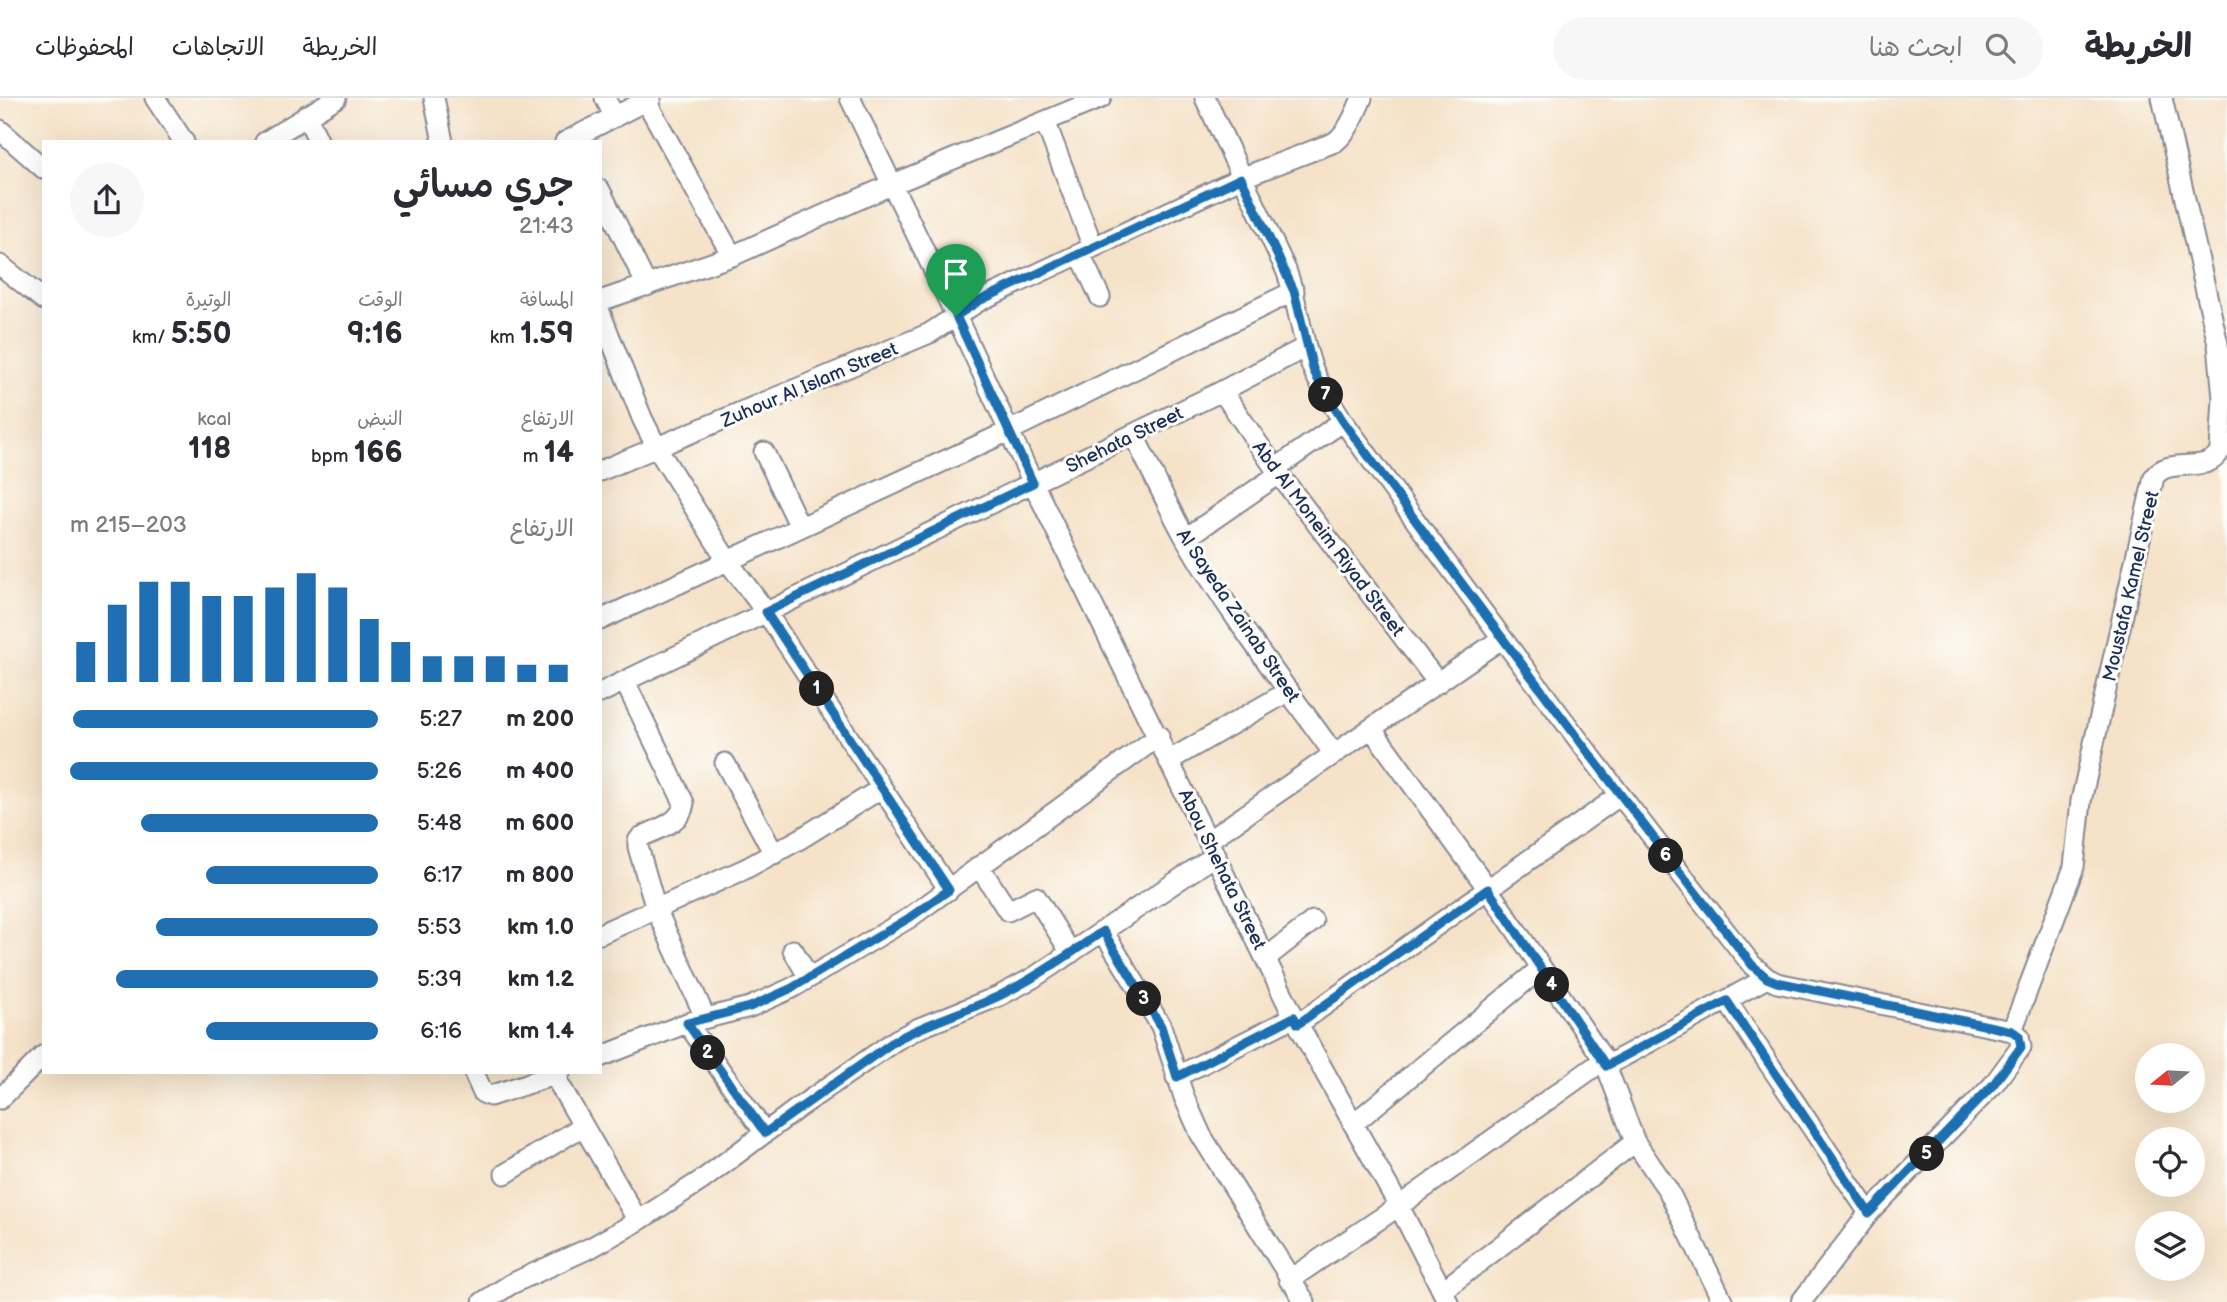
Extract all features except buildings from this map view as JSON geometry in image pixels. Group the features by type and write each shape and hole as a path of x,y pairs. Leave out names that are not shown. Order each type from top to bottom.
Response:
{"street":[{"path":"155,98 183,140"},
{"path":"268,140 335,98"},
{"path":"434,98 443,140"},
{"path":"605,98 615,117"},
{"name":"Abou Shehata Street","path":"850,98 956,316 1033,483 1296,1020 1399,1206 1445,1296"},
{"path":"602,300 732,256 893,184 1045,121 1060,106 1101,98"},
{"path":"1205,98 1294,291 1306,347 1322,388 1501,639 1619,796 1752,965 1767,978 1787,985 2012,1031 2019,1036 2021,1047 1993,1085 1869,1213 1801,1302"},
{"name":"Zuhour Al Islam Street","path":"602,470 930,333 979,301 1241,178 1335,142 1349,127 1362,98"},
{"name":"Moustafa Kamel Street","path":"2012,1031 2074,867 2081,801 2154,477 2158,471 2165,468 2209,463 2220,451 2223,398 2218,344 2162,98"},
{"path":"572,140 649,99 732,256"},
{"path":"306,115 318,140"},
{"path":"1045,121 1100,297"},
{"path":"0,130 42,167"},
{"path":"602,194 647,286"},
{"path":"0,265 42,298"},
{"path":"602,619 1009,430 1294,291"},
{"path":"602,317 642,418 657,448 727,561 766,612 949,890"},
{"name":"Shehata Street","path":"602,692 1222,391 1306,347"},
{"name":"Abd Al Moneim Riyad Street","path":"1222,391 1277,471 1438,683"},
{"path":"1186,538 1343,421"},
{"name":"Al Sayeda Zainab Street","path":"1133,434 1186,538 1235,616 1334,754"},
{"path":"764,452 800,527"},
{"path":"483,1302 511,1284 592,1247 638,1221 702,1180 896,1040 999,996 1033,978 1103,931 1334,754 1501,639"},
{"path":"625,682 684,803 683,812 678,818 638,841 656,909 696,1020 765,1133"},
{"path":"1170,760 1289,691"},
{"path":"1372,729 1488,889 1605,1063 1635,1142 1668,1190 1723,1302"},
{"path":"602,1056 696,1020 750,1007 809,978 909,918 1158,736"},
{"path":"725,763 774,854"},
{"path":"602,933 716,883 774,854 882,788"},
{"path":"1177,1077 1296,1020 1619,796"},
{"path":"979,866 1008,911 1035,897 1071,953"},
{"path":"1266,958 1314,921"},
{"path":"1103,931 1161,1026 1177,1077 1206,1144 1305,1302"},
{"path":"793,950 809,978"},
{"path":"1353,1124 1541,968"},
{"path":"1289,1280 1605,1063 1767,978"},
{"path":"1727,1001 1869,1213"},
{"path":"0,1099 42,1057"},
{"path":"474,1074 483,1093 493,1095 557,1074 583,1126 638,1221"},
{"path":"505,1174 583,1126"},
{"path":"1445,1296 1635,1142"}],"route":[{"path":"1241,178 1294,291 1313,369 1343,421 1619,796 1752,965 1767,978 1777,982 2012,1031 2019,1036 2021,1047 1993,1085 1869,1213 1727,1001 1606,1066 1488,889 1298,1024 1294,1017 1177,1077 1161,1026 1103,931 1033,978 999,996 896,1040 765,1133 687,1023 771,999 909,918 949,890 766,612 1033,483 956,316 979,301 1241,178"}]}
